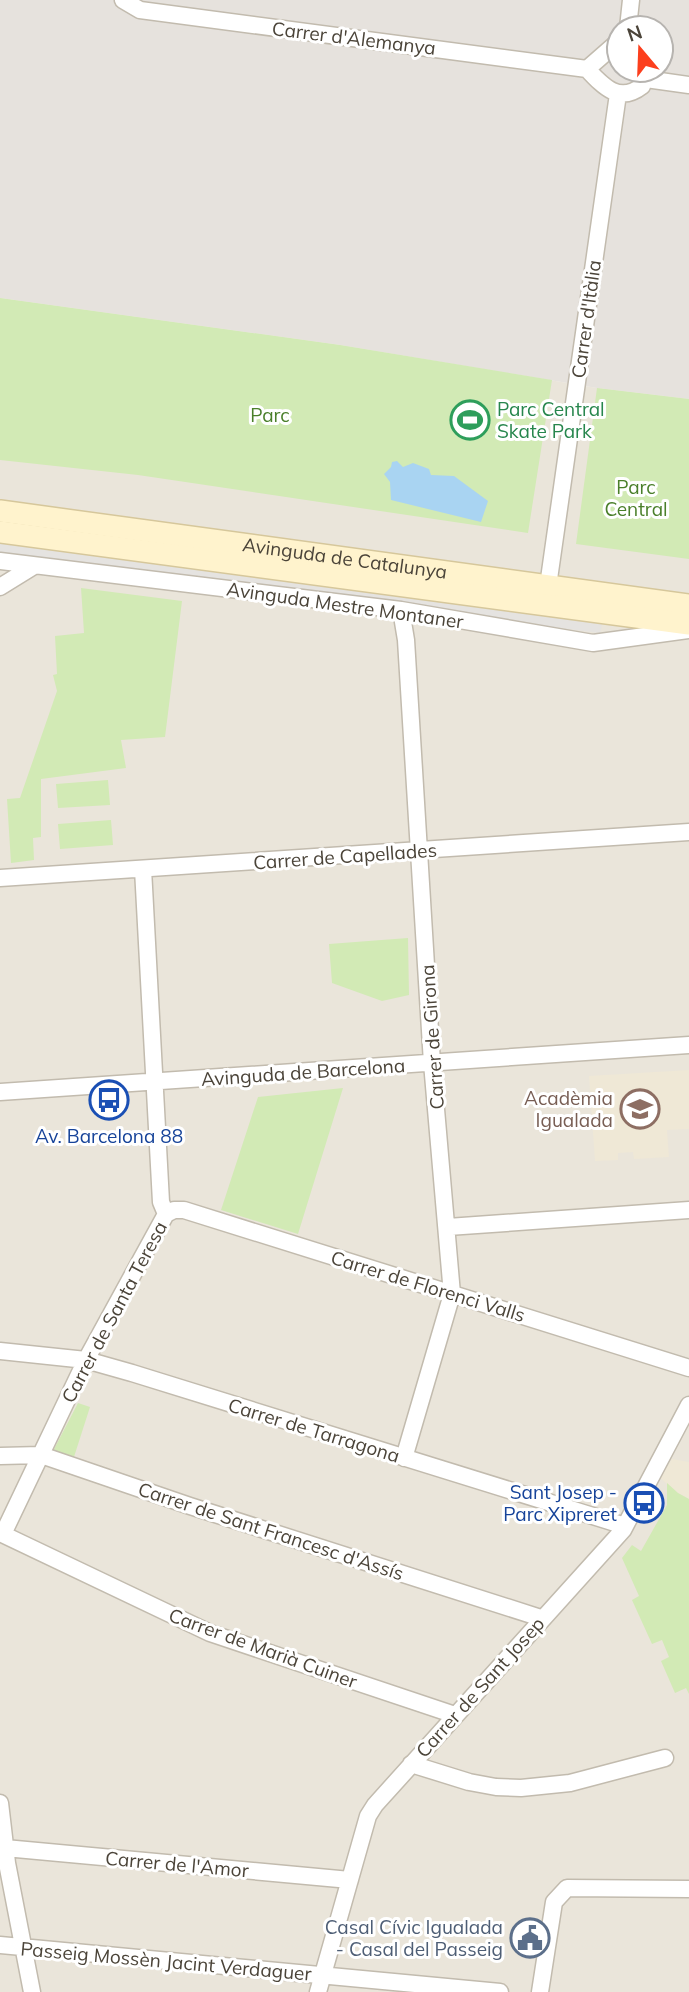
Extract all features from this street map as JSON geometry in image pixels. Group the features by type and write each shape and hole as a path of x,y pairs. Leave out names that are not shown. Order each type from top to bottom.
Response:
{"street":[{"name":"Carrer d'Alemanya","path":"122,0 140,10 587,69"},
{"path":"605,53 587,69 605,88 618,94 635,92 641,84"},
{"name":"Carrer d'Itàlia","path":"548,586 618,94"},
{"name":"Avinguda de Catalunya","path":"0,511 689,605"},
{"name":"Avinguda de Catalunya","path":"0,532 689,624"},
{"name":"Avinguda Mestre Montaner","path":"0,561 401,610 593,643 689,630"},
{"path":"0,587 34,566"},
{"name":"Carrer de Girona","path":"401,610 406,640 432,1063 452,1294 404,1458"},
{"name":"Carrer de Capellades","path":"0,878 689,832"},
{"name":"Carrer de Santa Teresa","path":"2,1534 86,1360 166,1214 161,1206 143,869"},
{"name":"Avinguda de Barcelona","path":"0,1092 689,1045"},
{"name":"Carrer de Florenci Valls","path":"166,1214 174,1210 184,1210 689,1368"},
{"path":"448,1227 689,1210"},
{"name":"Carrer de Tarragona","path":"0,1351 86,1360 625,1526"},
{"name":"Carrer de Sant Josep","path":"318,1992 368,1816 411,1763 625,1526 689,1405"},
{"name":"Carrer de Sant Francesc d'Assís","path":"0,1456 41,1455 190,1506 541,1618"},
{"name":"Carrer de Marià Cuiner","path":"2,1534 209,1633 455,1715"},
{"path":"411,1763 469,1782 521,1788 570,1783 665,1758"},
{"path":"0,1802 5,1848 32,1992"},
{"name":"Carrer de l'Amor","path":"5,1848 350,1880"},
{"path":"540,1992 554,1902 567,1888 689,1889"},
{"name":"Passeig Mossèn Jacint Verdaguer","path":"0,1945 500,1992"}],"shaded area":[{"path":"0,0 689,0 689,399 597,388 340,345 0,298"},
{"path":"0,298 340,345 597,388 689,399 689,1992 0,1992"},
{"path":"0,543 602,624 600,633 38,561 0,553"},
{"name":"Acadèmia Igualada","path":"689,1070 689,1129 667,1130 669,1157 634,1159 633,1152 618,1153 618,1160 595,1161 589,1076"},
{"path":"672,1459 689,1462 689,1499 660,1478"}],"green space":[{"name":"Parc","path":"0,298 340,345 552,380 528,533 138,475 0,460"},
{"name":"Parc Central","path":"597,388 689,399 689,559 576,544"},
{"path":"81,588 182,601 165,737 121,740 126,768 41,779 41,837 33,838 34,860 11,863 7,799 20,798 57,691 53,675 57,674 55,636 84,633"},
{"path":"108,780 110,805 58,808 56,784"},
{"path":"111,820 113,845 60,849 58,824"},
{"path":"408,938 409,995 382,1001 332,983 329,944"},
{"path":"343,1088 298,1234 221,1210 258,1097"},
{"path":"78,1403 90,1407 73,1460 52,1453"},
{"path":"667,1483 689,1499 689,1694 686,1688 675,1693 661,1661 669,1657 662,1640 652,1644 632,1600 639,1596 622,1558 632,1545 641,1551 667,1505"}],"water":[{"path":"397,461 403,467 413,463 429,469 431,475 454,476 488,501 481,522 391,500 390,482 384,474 392,462"}],"place":[{"name":"Parc Central Skate Park","path":"470,420"},
{"name":"Av. Barcelona 88","path":"109,1100"},
{"name":"Acadèmia Igualada","path":"640,1109"},
{"name":"Sant Josep - Parc Xipreret","path":"644,1503"},
{"name":"Casal Cívic Igualada - Casal del Passeig","path":"530,1938"}]}
